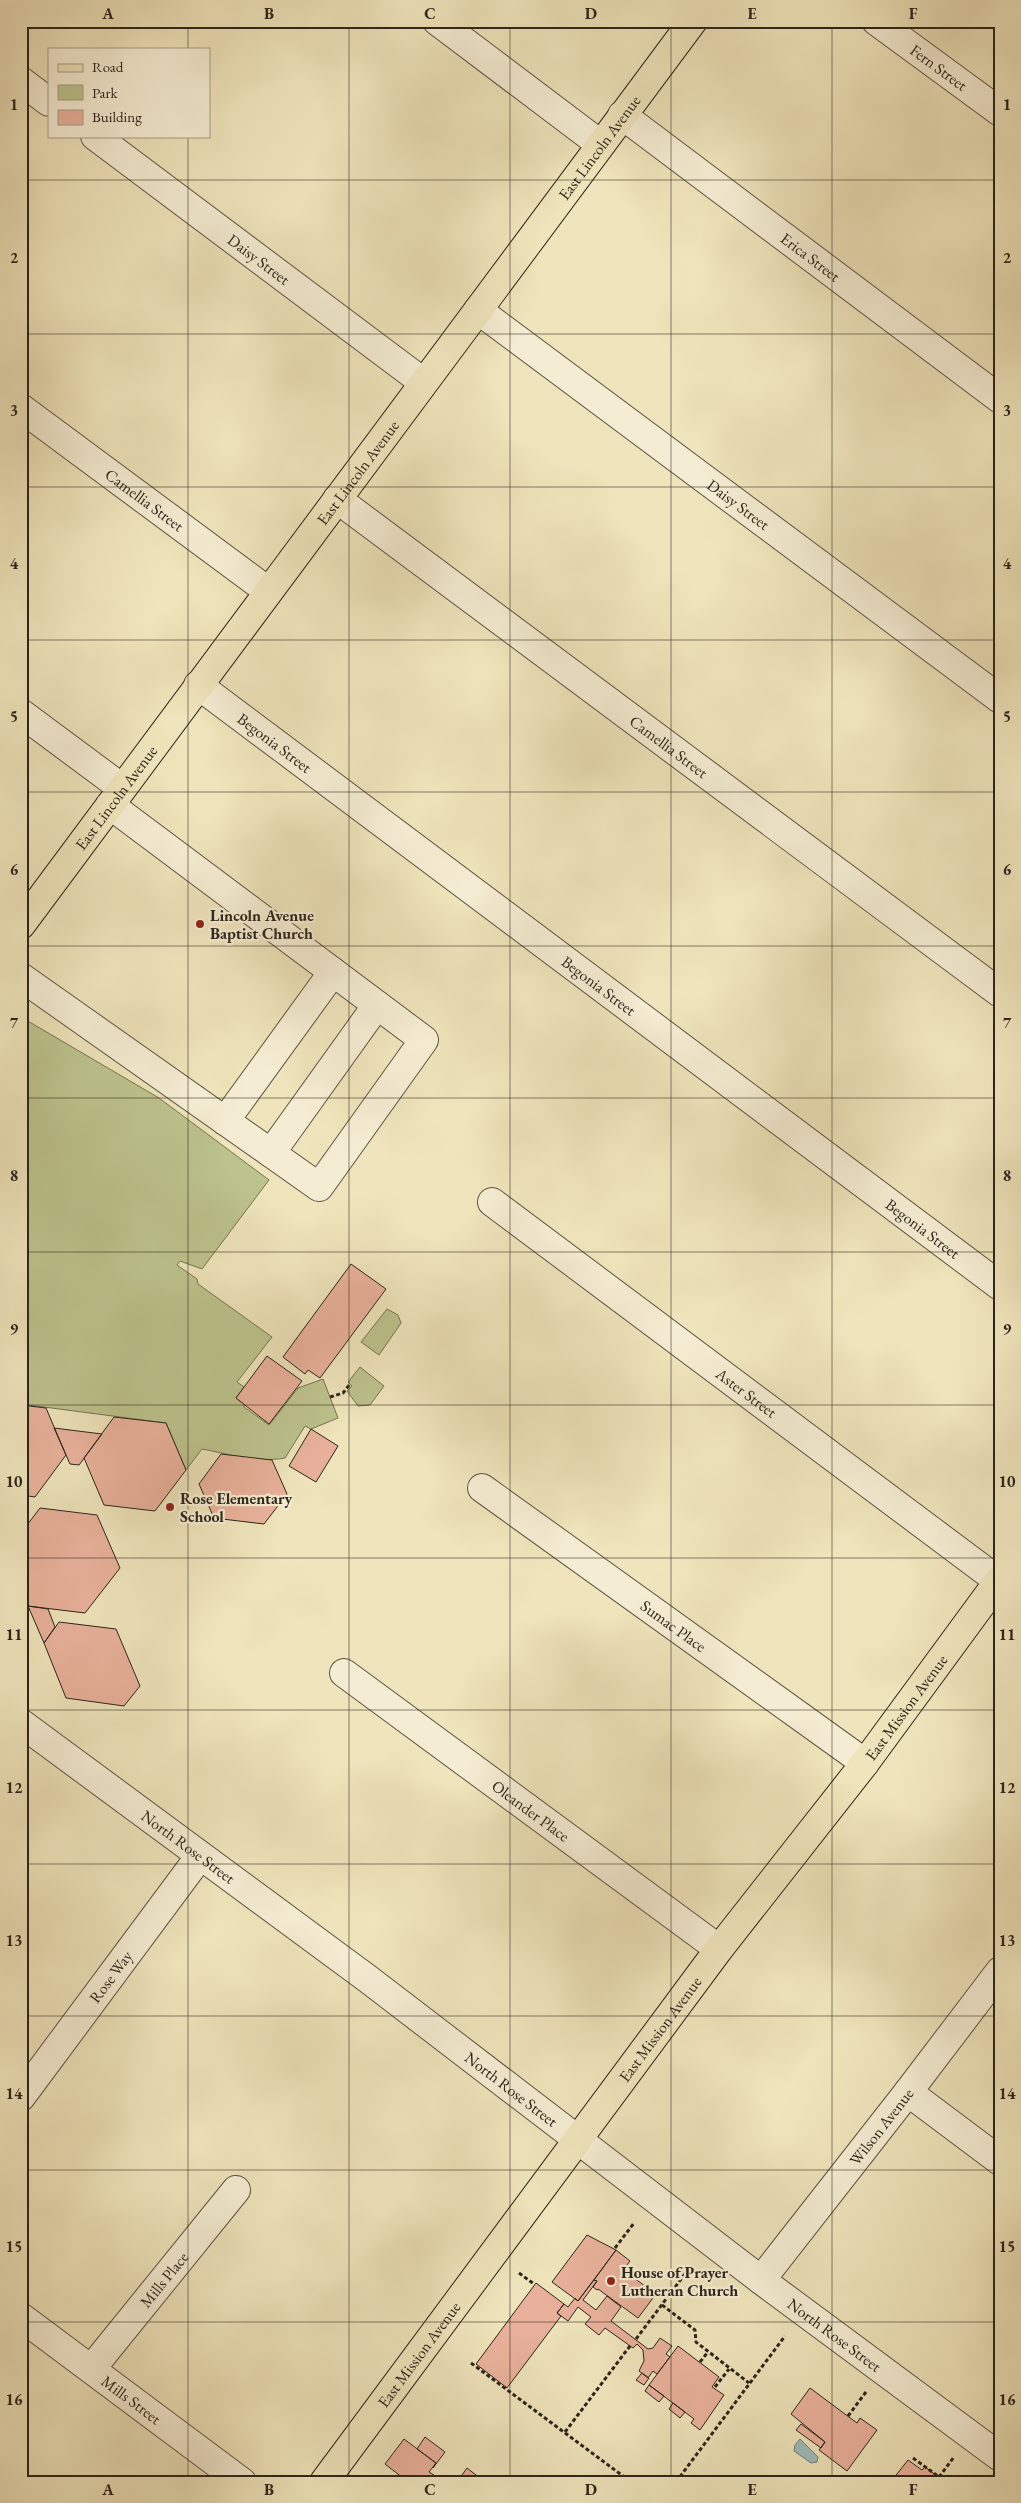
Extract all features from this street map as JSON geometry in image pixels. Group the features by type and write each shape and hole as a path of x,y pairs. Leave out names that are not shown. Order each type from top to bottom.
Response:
{"main road":[{"name":"East Lincoln Avenue","path":"21,925 198,684 693,21"},
{"name":"East Mission Avenue","path":"330,2480 719,1949 865,1763 999,1580"}],"street":[{"path":"437,21 600,144"},
{"name":"Fern Street","path":"876,21 1000,112"},
{"path":"21,81 48,101"},
{"name":"Erica Street","path":"622,115 1000,399"},
{"name":"Daisy Street","path":"98,138 423,382"},
{"name":"Daisy Street","path":"478,310 1000,698"},
{"name":"Camellia Street","path":"21,408 268,591"},
{"name":"Camellia Street","path":"337,499 1000,993"},
{"name":"Begonia Street","path":"198,684 1000,1286"},
{"path":"21,713 116,796 333,972 424,1040 319,1187 21,977"},
{"path":"225,1121 333,972"},
{"path":"271,1154 377,1005"},
{"name":"Aster Street","path":"492,1202 999,1580"},
{"name":"Sumac Place","path":"482,1488 865,1763"},
{"name":"Oleander Place","path":"344,1673 719,1949"},
{"name":"North Rose Street","path":"21,1723 368,1980 761,2280 1000,2458"},
{"name":"Rose Way","path":"21,2097 200,1856"},
{"name":"Wilson Avenue","path":"761,2280 1000,1972"},
{"path":"908,2092 1000,2161"},
{"name":"Mills Place","path":"92,2368 236,2190"},
{"name":"Mills Street","path":"21,2317 92,2368 242,2482"}],"path":[{"path":"330,1397 342,1393 350,1384"},
{"path":"616,2248 634,2223"},
{"path":"636,2339 691,2266"},
{"path":"519,2272 534,2284"},
{"path":"662,2305 695,2330 696,2342 749,2383"},
{"path":"676,2482 784,2336"},
{"path":"565,2432 630,2346"},
{"path":"700,2362 708,2352"},
{"path":"471,2363 631,2482"},
{"path":"715,2387 729,2369"},
{"path":"848,2416 866,2392"},
{"path":"939,2477 954,2457"},
{"path":"913,2458 946,2482"}],"green space":[{"path":"21,1017 159,1098 269,1180 202,1269 180,1261 177,1265 197,1279 198,1284 272,1337 237,1382 244,1387 236,1398 245,1405 244,1407 269,1425 298,1388 323,1379 338,1418 311,1429 305,1426 285,1458 254,1459 202,1449 186,1470 166,1423 21,1404"},
{"path":"387,1309 398,1315 401,1323 379,1355 361,1342"},
{"path":"360,1367 384,1386 370,1405 358,1406 347,1391 352,1386 348,1382"}],"water":[{"path":"800,2439 818,2457 817,2462 811,2463 794,2451 795,2445"}],"building":[{"path":"351,1264 386,1289 320,1378 308,1370 305,1374 283,1357"},
{"path":"267,1356 302,1381 269,1424 236,1398"},
{"path":"21,1405 46,1408 66,1455 35,1497 21,1495"},
{"path":"114,1417 166,1423 186,1470 155,1511 104,1505 84,1458"},
{"path":"54,1428 102,1434 79,1465 70,1464"},
{"path":"311,1429 338,1446 316,1482 289,1466"},
{"path":"221,1454 272,1460 287,1494 264,1524 214,1518 199,1484"},
{"path":"40,1508 97,1515 120,1568 85,1613 28,1606 21,1591 21,1533"},
{"path":"28,1606 48,1609 55,1627 44,1643"},
{"path":"59,1622 116,1629 140,1686 124,1706 66,1698 44,1643"},
{"path":"587,2235 616,2250 578,2301 552,2282"},
{"path":"616,2250 630,2261 623,2270 656,2294 638,2318 593,2287 597,2281 594,2280"},
{"path":"594,2280 597,2281 583,2300 596,2310 607,2296 621,2307 611,2321 648,2349 653,2348 660,2338 672,2346 666,2354 670,2357 657,2374 653,2371 648,2378 639,2371 644,2361 643,2350 637,2344 633,2348 605,2328 599,2335 585,2324 591,2317 578,2307 568,2321 557,2313 564,2304 568,2307 575,2298 578,2301"},
{"path":"536,2283 564,2304 557,2313 561,2316 507,2388 476,2364"},
{"path":"678,2346 719,2377 712,2387 724,2395 700,2430 691,2423 694,2419 649,2385"},
{"path":"642,2373 649,2378 644,2385 636,2380"},
{"path":"649,2385 664,2396 659,2402 645,2391"},
{"path":"810,2388 857,2423 860,2418 877,2430 847,2471 819,2450 825,2442 791,2414"},
{"path":"673,2403 685,2412 680,2418 669,2409"},
{"path":"801,2424 825,2442 821,2448 796,2430"},
{"path":"425,2437 445,2452 433,2468 436,2463 417,2449"},
{"path":"404,2439 436,2463 429,2472 434,2475 430,2482 408,2482 385,2464"},
{"path":"908,2460 922,2470 925,2467 945,2482 896,2482 893,2479"},
{"path":"467,2468 485,2482 457,2482"}],"place":[{"name":"Lincoln Avenue Baptist Church","path":"200,924"},
{"name":"Rose Elementary School","path":"170,1507"},
{"name":"House of Prayer Lutheran Church","path":"611,2281"}]}
